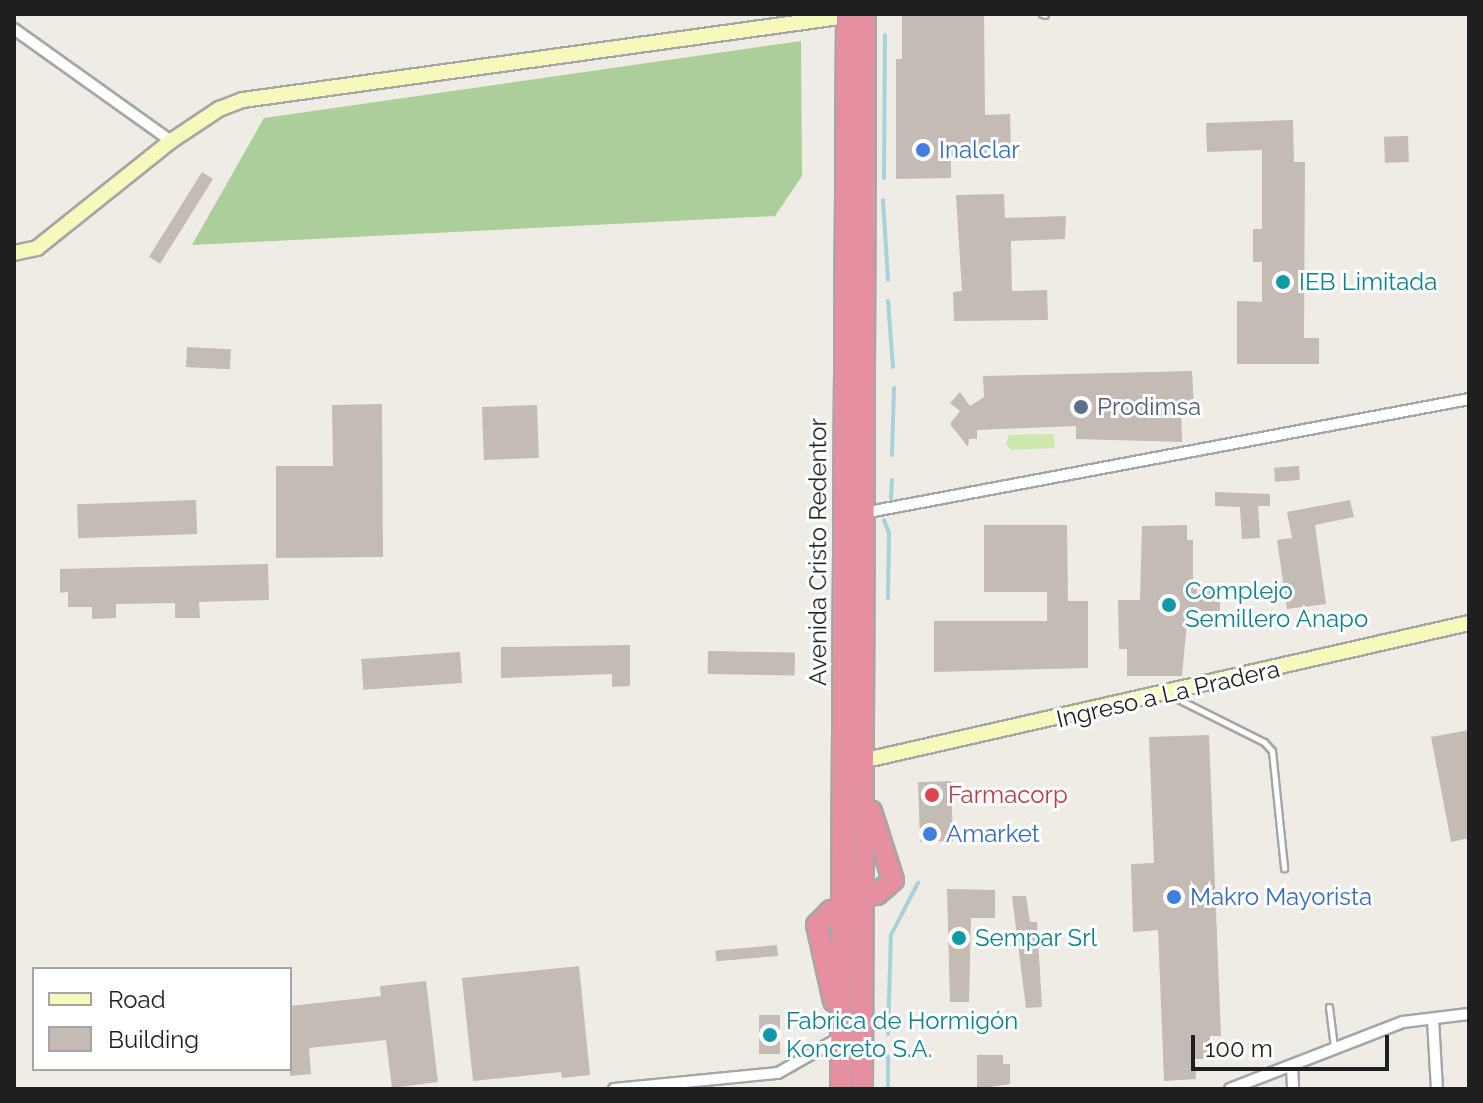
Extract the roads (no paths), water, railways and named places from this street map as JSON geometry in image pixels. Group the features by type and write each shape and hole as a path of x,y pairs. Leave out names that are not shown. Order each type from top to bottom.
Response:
{"highway":[{"name":"Avenida Cristo Redentor","path":"853,15 866,760 862,1089"},
{"name":"Avenida Cristo Redentor","path":"841,912 853,15"},
{"path":"845,729 851,768 853,873 865,895 886,890 893,876 866,792"},
{"path":"841,1089 841,1029 816,936 821,917 841,912 855,920 863,1046"}],"street":[{"path":"14,253 37,248 171,141 219,109 243,100 853,15"},
{"path":"14,29 171,141"},
{"path":"863,513 1469,399"},
{"name":"Ingreso a La Pradera","path":"866,760 1169,695 1469,623"},
{"path":"1230,1089 1403,1022 1469,1014"},
{"path":"1433,1020 1437,1089"},
{"path":"614,1089 778,1073 841,1029"},
{"path":"1292,1067 1293,1089"}],"lane":[{"path":"1169,695 1264,742 1272,751 1284,868"},
{"path":"1329,1007 1334,1048"}],"waterway":[{"path":"884,178 885,35"},
{"path":"883,200 888,280"},
{"path":"888,301 893,367"},
{"path":"892,455 894,388"},
{"path":"891,498 892,480"},
{"path":"884,520 889,533 888,598"},
{"path":"888,1034 891,935 918,883"},
{"path":"888,1056 888,1089"}],"place":[{"name":"Inalclar","path":"923,150"},
{"name":"IEB Limitada","path":"1283,282"},
{"name":"Prodimsa","path":"1081,407"},
{"name":"Complejo Semillero Anapo","path":"1169,605"},
{"name":"Farmacorp","path":"932,795"},
{"name":"Amarket","path":"930,834"},
{"name":"Makro Mayorista","path":"1174,897"},
{"name":"Sempar Srl","path":"959,938"},
{"name":"Fabrica de Hormigón Koncreto S.A.","path":"770,1035"}]}
